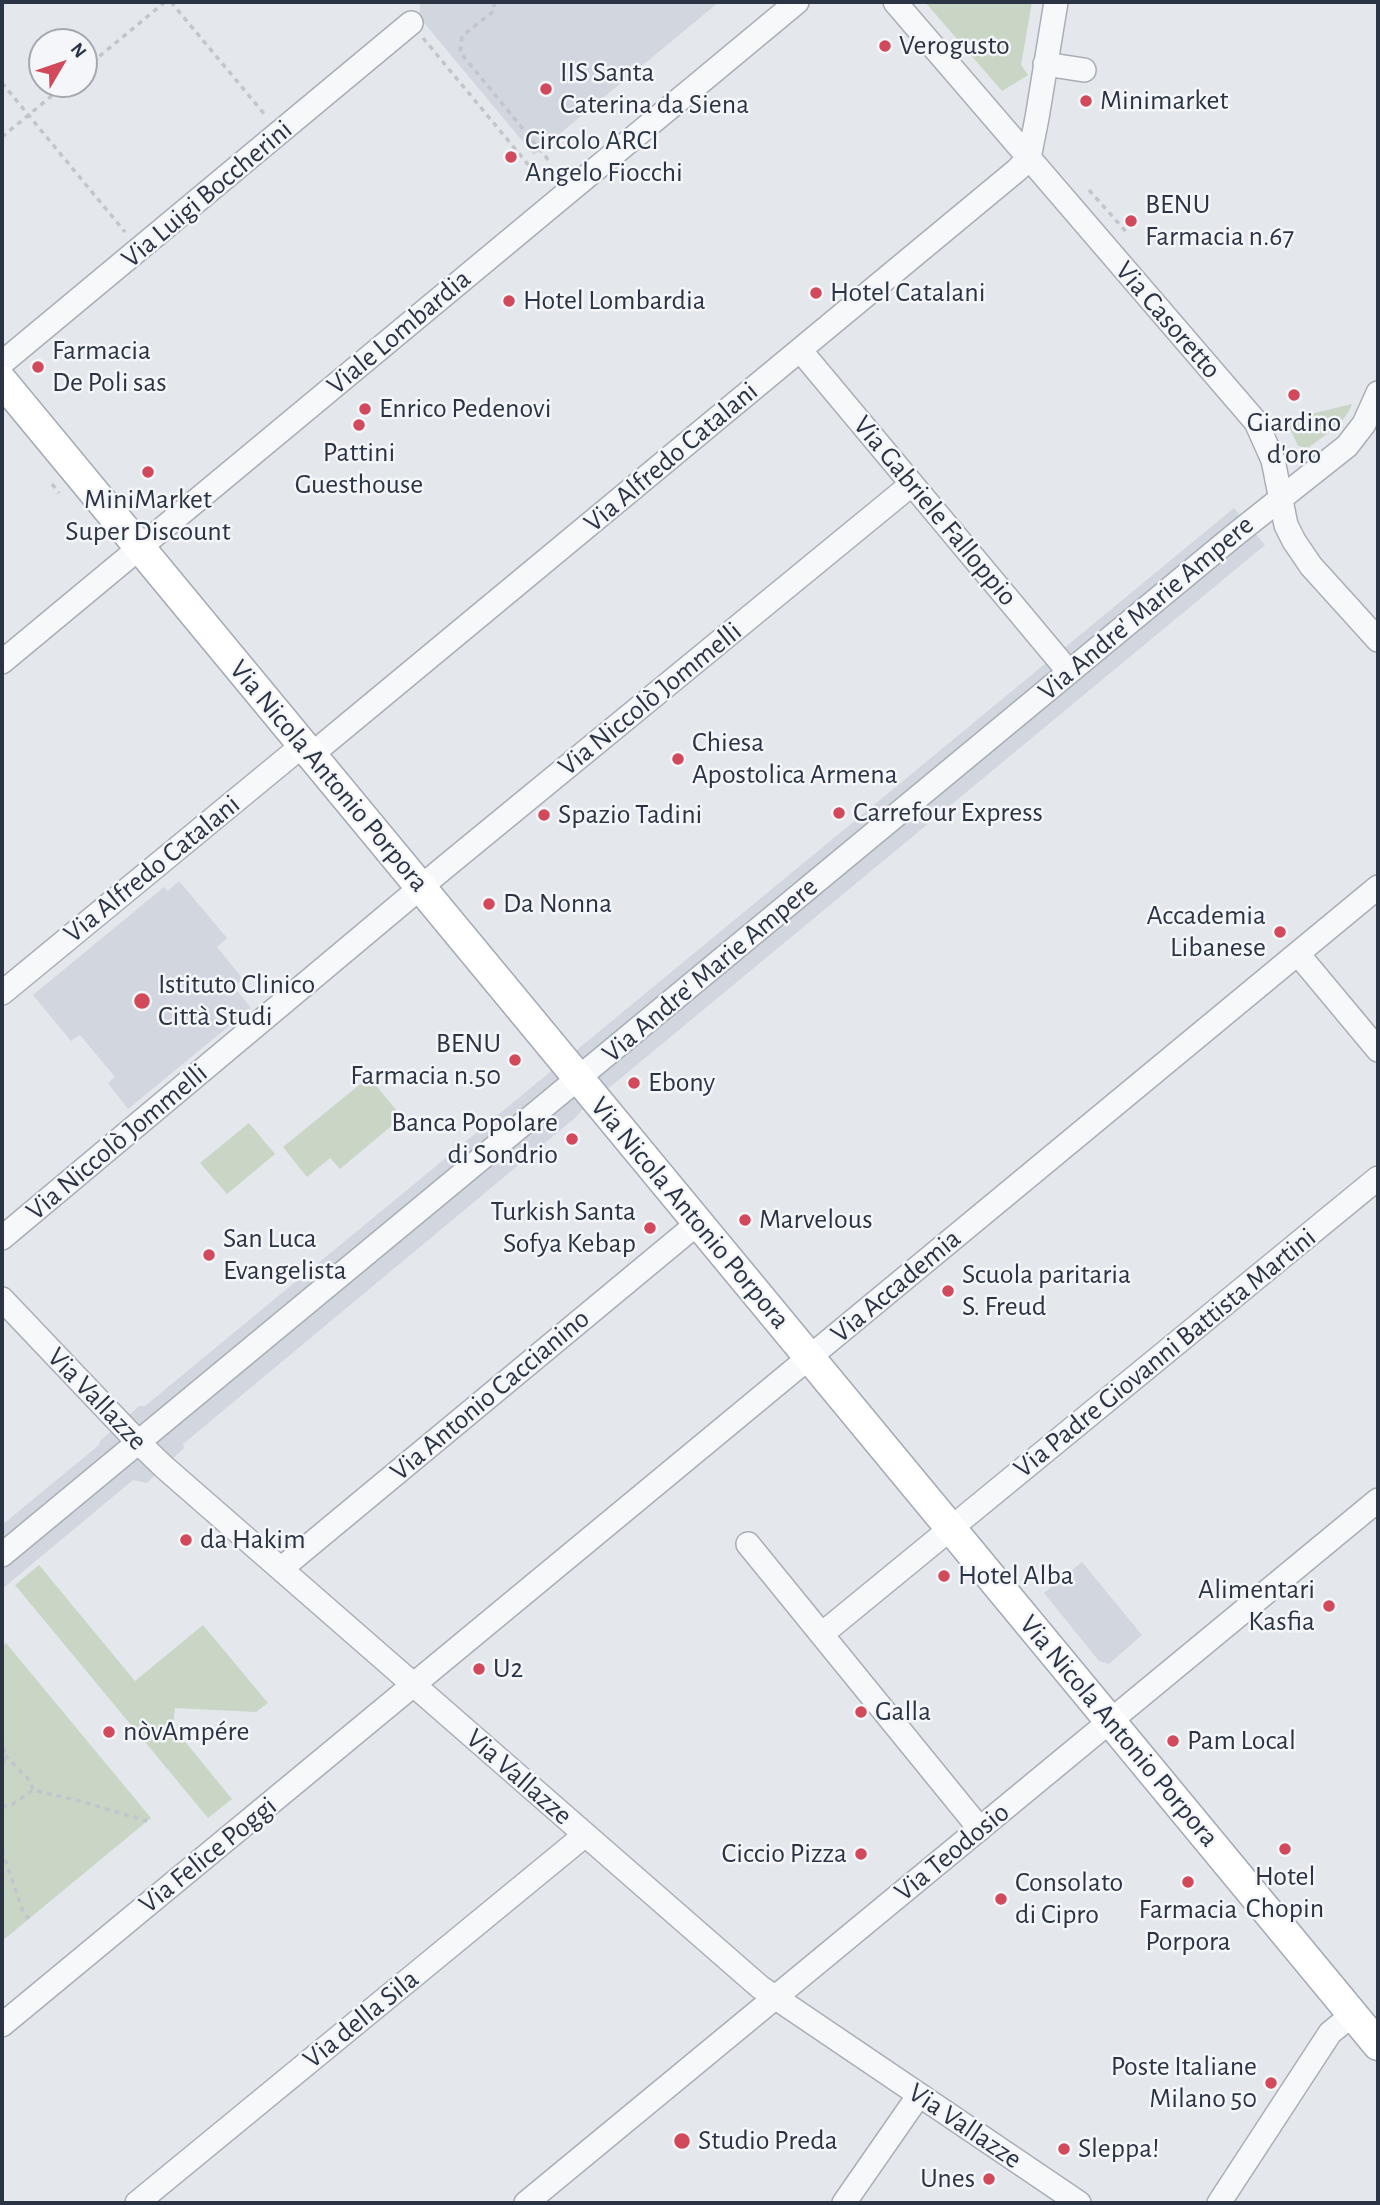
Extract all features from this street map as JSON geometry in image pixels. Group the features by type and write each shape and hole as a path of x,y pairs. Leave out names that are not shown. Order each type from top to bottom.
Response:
{"main road":[{"name":"Via Nicola Antonio Porpora","path":"2,382 1377,2041"}],"street":[{"name":"Viale Lombardia","path":"2,662 797,2"},
{"name":"Via Casoretto","path":"895,2 1256,422 1273,460 1288,530 1299,550 1378,640"},
{"path":"1028,158 1038,118 1056,2"},
{"name":"Via Luigi Boccherini","path":"2,363 280,132 417,30"},
{"path":"1045,64 1084,71"},
{"name":"Via Alfredo Catalani","path":"2,993 307,750 800,350 1028,158"},
{"name":"Via Gabriele Falloppio","path":"800,350 1069,672"},
{"name":"Via Andre' Marie Ampere","path":"2,1555 1281,496 1347,446 1364,424 1378,393"},
{"name":"Via Niccolò Jommelli","path":"2,1238 421,888 912,484"},
{"name":"Via Accademia","path":"414,1685 1378,887"},
{"path":"1298,954 1378,1050"},
{"name":"Via Padre Giovanni Battista Martini","path":"822,1634 1378,1178"},
{"name":"Via Antonio Caccianino","path":"282,1568 698,1223"},
{"name":"Via Vallazze","path":"2,1299 138,1442 585,1835 775,1998 1079,2203"},
{"name":"Via Teodosio","path":"526,2203 1378,1500"},
{"path":"748,1544 981,1829"},
{"name":"Via Felice Poggi","path":"2,2025 414,1685"},
{"name":"Via della Sila","path":"137,2203 585,1835"},
{"path":"1219,2203 1330,2034 1353,2014"},
{"path":"844,2203 919,2095"}],"path":[{"path":"98,57 165,2"},
{"path":"171,2 280,132"},
{"path":"494,2 494,11 462,36 460,52 550,162"},
{"path":"417,30 536,174"},
{"path":"2,83 139,249"},
{"path":"2,137 49,98"},
{"path":"1089,190 1128,234"},
{"path":"2,1738 5,1755 2,1767"},
{"path":"5,1755 30,1781 33,1790"},
{"path":"2,1807 13,1804 33,1790 147,1821"},
{"path":"2,1850 22,1909 29,1919"}],"shaded area":[{"name":"IIS Santa Caterina da Siena","path":"420,2 719,2 534,155 420,18"},
{"path":"1234,508 1265,545 183,1444 184,1448 147,1483 133,1480 2,1589 2,1525 99,1445 100,1441 139,1406 145,1406"},
{"name":"Istituto Clinico Città Studi","path":"179,881 227,938 217,947 243,979 234,987 251,1008 128,1109 108,1083 115,1077 80,1035 71,1041 33,995 164,887 168,891"},
{"path":"1082,1562 1142,1635 1109,1664 1099,1661 1044,1593"}],"green space":[{"path":"925,2 1032,2 1021,65 1028,75 1002,91"},
{"path":"1352,404 1340,423 1327,434 1308,448 1298,446 1286,420"},
{"path":"369,1077 402,1117 340,1169 330,1158 307,1177 283,1147"},
{"path":"249,1123 275,1154 227,1194 200,1163"},
{"path":"39,1565 135,1681 203,1625 268,1703 256,1712 175,1708 173,1727 232,1799 208,1818 15,1585"},
{"path":"6,1643 151,1818 2,1941 2,1647"}],"place":[{"name":"Verogusto","path":"885,46"},
{"name":"IIS Santa Caterina da Siena","path":"546,89"},
{"name":"Minimarket","path":"1086,101"},
{"name":"Circolo ARCI Angelo Fiocchi","path":"511,157"},
{"name":"BENU Farmacia n.67","path":"1131,221"},
{"name":"Hotel Catalani","path":"816,293"},
{"name":"Hotel Lombardia","path":"509,301"},
{"name":"Farmacia De Poli sas","path":"38,367"},
{"name":"Giardino d'oro","path":"1294,395"},
{"name":"Enrico Pedenovi","path":"365,409"},
{"name":"Pattini Guesthouse","path":"359,425"},
{"name":"MiniMarket Super Discount","path":"148,472"},
{"name":"Chiesa Apostolica Armena","path":"678,759"},
{"name":"Carrefour Express","path":"839,813"},
{"name":"Spazio Tadini","path":"544,815"},
{"name":"Da Nonna","path":"489,904"},
{"name":"Accademia Libanese","path":"1280,932"},
{"name":"Istituto Clinico Città Studi","path":"142,1001"},
{"name":"BENU Farmacia n.50","path":"515,1060"},
{"name":"Ebony","path":"634,1083"},
{"name":"Banca Popolare di Sondrio","path":"572,1139"},
{"name":"Marvelous","path":"745,1220"},
{"name":"Turkish Santa Sofya Kebap","path":"650,1228"},
{"name":"San Luca Evangelista","path":"209,1255"},
{"name":"Scuola paritaria S. Freud","path":"948,1291"},
{"name":"da Hakim","path":"186,1540"},
{"name":"Hotel Alba","path":"944,1576"},
{"name":"Alimentari Kasfia","path":"1329,1606"},
{"name":"U2","path":"479,1669"},
{"name":"Galla","path":"861,1712"},
{"name":"nòvAmpére","path":"109,1732"},
{"name":"Pam Local","path":"1173,1741"},
{"name":"Hotel Chopin","path":"1285,1849"},
{"name":"Ciccio Pizza","path":"861,1854"},
{"name":"Farmacia Porpora","path":"1188,1882"},
{"name":"Consolato di Cipro","path":"1001,1899"},
{"name":"Poste Italiane Milano 50","path":"1271,2083"},
{"name":"Studio Preda","path":"682,2141"},
{"name":"Sleppa!","path":"1064,2149"},
{"name":"Unes","path":"989,2179"}]}
